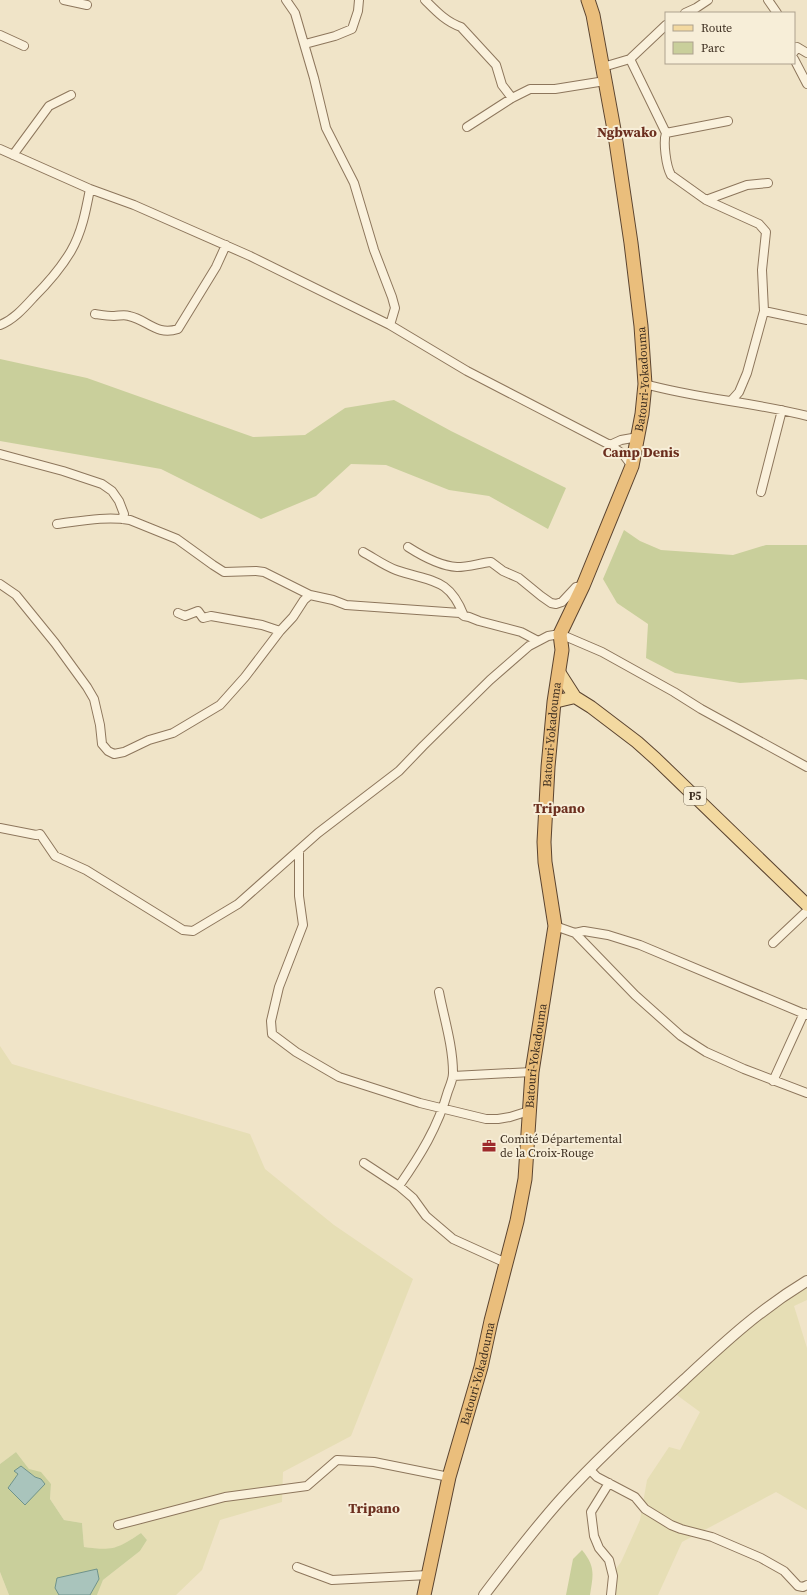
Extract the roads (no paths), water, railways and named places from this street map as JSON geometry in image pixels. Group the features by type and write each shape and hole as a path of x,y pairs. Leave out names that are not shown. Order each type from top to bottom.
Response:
{"highway":[{"name":"Batouri-Yokadouma","path":"424,1595 449,1477 471,1405 518,1214 525,1179 532,1072 555,926 545,862 544,842 548,766 554,702 562,650 560,634 583,586 632,466 642,414 645,384 631,243 616,135 593,15 588,0"}],"main road":[{"name":"P5","path":"559,672 575,698 591,707 652,755 807,904"},
{"path":"554,702 575,698"}],"street":[{"path":"64,0 87,5"},
{"path":"286,0 296,13 326,128 354,183 374,250 392,297 394,308 390,325"},
{"path":"305,44 340,35 352,29 358,11 359,0"},
{"path":"425,0 443,18 461,27 496,65 502,85 512,98"},
{"path":"687,12 708,0"},
{"path":"768,0 776,12"},
{"path":"603,66 630,59 665,26"},
{"path":"0,35 24,46"},
{"path":"795,47 807,53"},
{"path":"630,59 666,133 664,138 668,170 671,175 706,200 759,224 766,232 762,270 764,311 746,373 739,392 731,401"},
{"path":"795,61 807,84"},
{"path":"467,127 512,98 530,90 555,89 605,81"},
{"path":"14,155 49,106 71,95"},
{"path":"666,133 728,121"},
{"path":"0,149 90,189 134,205 226,245 390,325 467,371 610,445 624,454 632,466"},
{"path":"706,200 747,186 768,184"},
{"path":"0,325 6,323 23,308 63,264 77,239 86,214 90,189"},
{"path":"96,314 114,316 127,315 134,317 156,329 171,331 178,329 216,267 226,245"},
{"path":"764,311 807,320"},
{"path":"645,384 679,393 782,410 807,416"},
{"path":"739,392 742,403"},
{"path":"761,492 782,410"},
{"path":"610,445 621,440 638,437"},
{"path":"0,454 63,471 102,484 112,491 119,501 124,514 122,519"},
{"path":"57,524 87,520 122,519 145,525 177,538 224,572 264,572 310,595 329,599 346,605 460,613 464,616 469,616 479,621 520,632 538,641"},
{"path":"408,547 421,556 449,566 457,567 491,562 503,571 519,578 551,603 556,604 562,602 576,587 583,586"},
{"path":"363,552 394,569 432,580 442,585 453,595 460,605 464,616"},
{"path":"0,584 16,595 55,643 87,687 94,699 100,725 102,744 108,751 114,754 124,752 149,740 173,732 220,705 245,677 280,631 293,617 304,600 310,595"},
{"path":"178,614 185,616 198,611 203,618 212,616 262,625 280,631"},
{"path":"0,828 36,835 40,834 53,854 59,859 86,870 183,930 187,932 193,931 238,904 348,808 399,771 490,680 529,646 548,636 560,634 602,652 674,692 701,709 807,767"},
{"path":"299,851 299,896 303,925 278,987 271,1021 272,1034 296,1052 339,1077 443,1109 486,1119 498,1119 521,1115 529,1111"},
{"path":"773,943 807,911"},
{"path":"555,926 575,933 630,990 681,1036 706,1052 773,1081 807,1093"},
{"path":"575,933 584,931 608,935 640,945 805,1014 773,1081"},
{"path":"399,1186 431,1137 443,1109 453,1076 451,1053 439,992"},
{"path":"453,1076 464,1074 532,1072"},
{"path":"364,1163 399,1186 414,1198 426,1216 453,1239 506,1263"},
{"path":"484,1595 550,1513 612,1448 732,1335 768,1306 807,1281"},
{"path":"118,1525 225,1497 307,1486 320,1476 332,1462 337,1460 374,1462 449,1477"},
{"path":"590,1470 597,1478 635,1497 645,1509 671,1525 712,1537 761,1558 784,1571 798,1586 802,1587 807,1585"},
{"path":"609,1483 591,1512 594,1536 599,1548 609,1560 613,1576 611,1595"},
{"path":"298,1567 332,1580 428,1575"}],"water":[{"path":"21,1466 35,1477 41,1479 45,1484 25,1505 8,1488 18,1474 14,1471"},
{"path":"97,1569 99,1579 90,1595 59,1595 55,1588 57,1578"}],"place":[{"name":"Comité Départemental de la Croix-Rouge","path":"489,1146"}],"district":[{"name":"Ngbwako","path":"627,132"},
{"name":"Camp Denis","path":"641,452"},
{"name":"Tripano","path":"559,808"},
{"name":"Tripano","path":"374,1508"}]}
